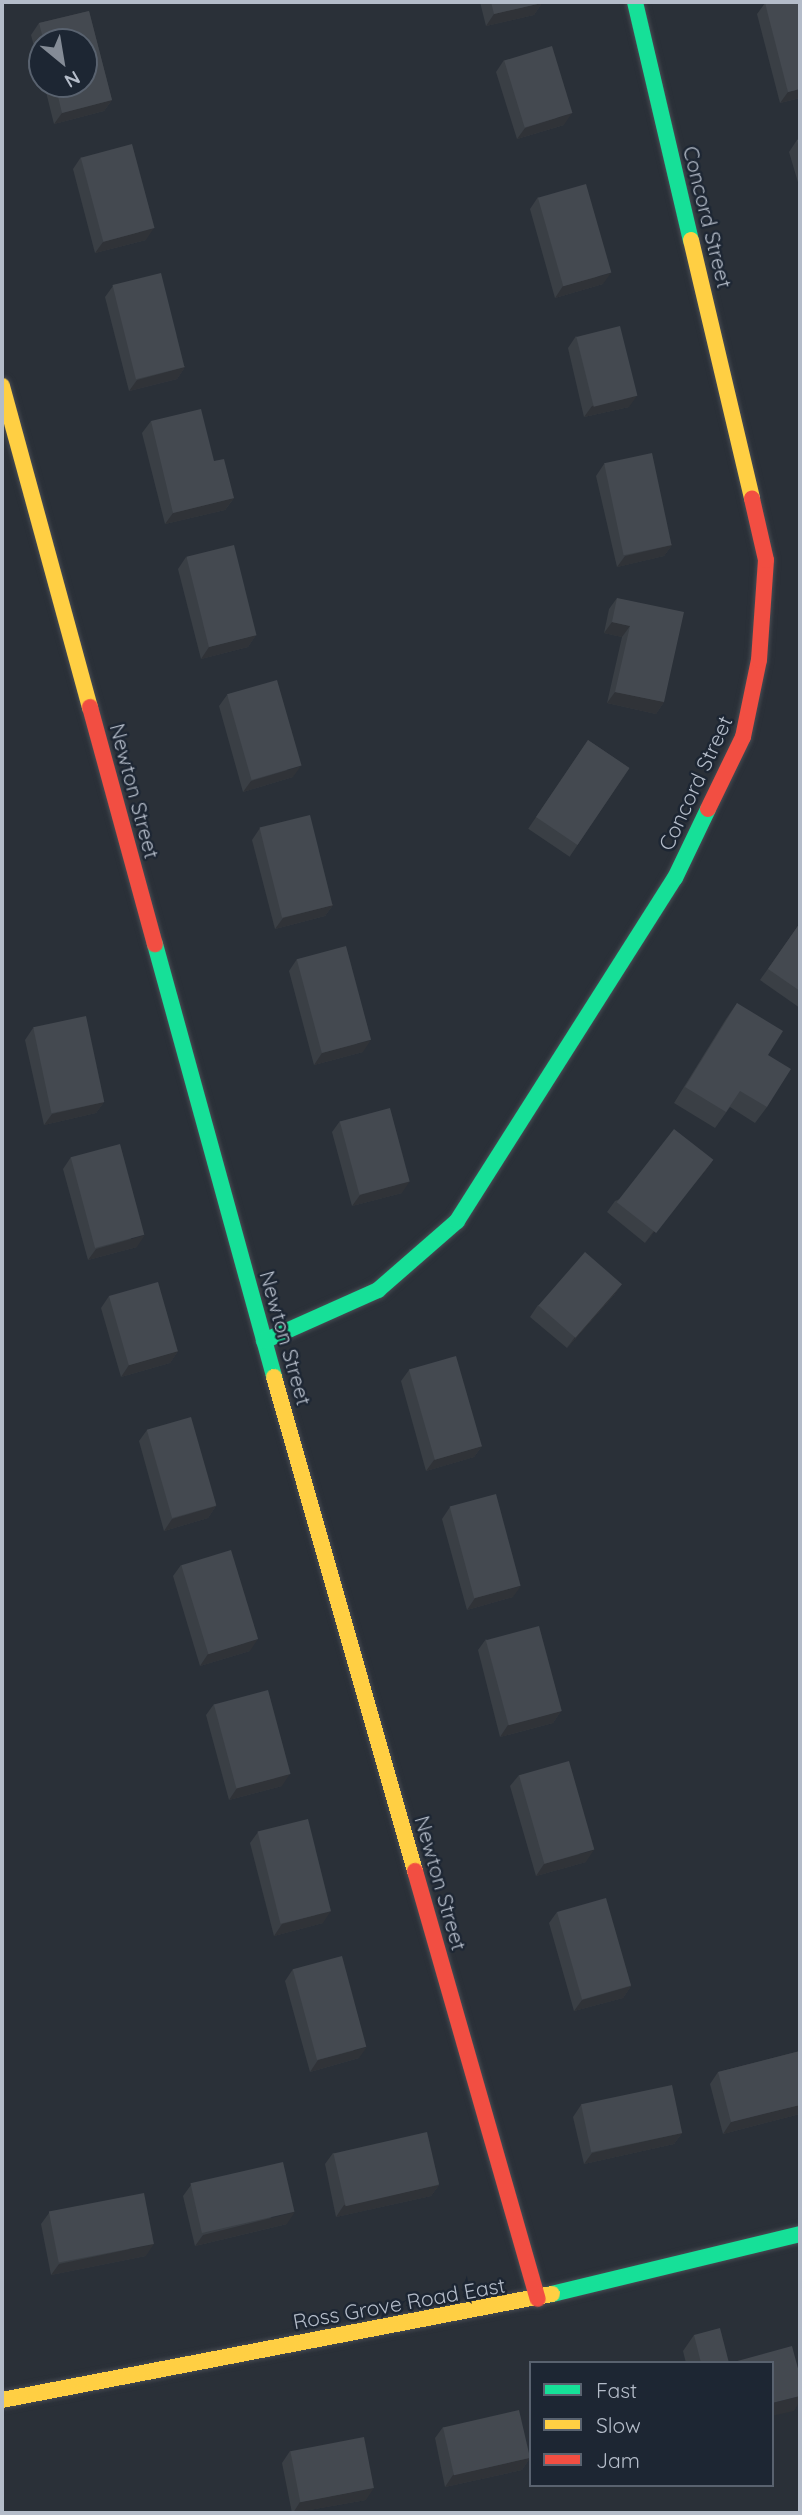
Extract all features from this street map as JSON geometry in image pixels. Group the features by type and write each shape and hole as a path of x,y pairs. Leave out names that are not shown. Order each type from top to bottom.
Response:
{"street":[{"name":"Concord Street","path":"264,1341 378,1290 457,1221 674,878 743,737 759,660 766,560 635,2"},
{"name":"Newton Street","path":"2,386 264,1341 538,2299"},
{"name":"Ross Grove Road East","path":"2,2400 538,2299 800,2234"}],"building":[{"path":"491,2 542,2 542,3 494,14"},
{"path":"800,2 800,89 788,92 765,3"},
{"path":"89,11 93,28 40,28 39,23"},
{"path":"98,46 112,100 62,113 58,98 98,98"},
{"path":"552,46 572,113 525,128 504,61"},
{"path":"132,144 155,228 103,242 81,158"},
{"path":"586,184 611,272 563,286 538,198"},
{"path":"161,273 184,367 136,379 112,285"},
{"path":"620,326 637,396 594,407 576,337"},
{"path":"201,409 214,461 224,459 234,498 173,513 151,421"},
{"path":"652,453 672,545 624,555 604,463"},
{"path":"234,545 256,635 209,647 186,557"},
{"path":"617,598 684,612 664,702 615,692 630,626 612,622"},
{"path":"277,680 302,766 252,780 227,694"},
{"path":"588,740 629,768 577,845 536,817"},
{"path":"310,815 332,905 282,918 260,828"},
{"path":"800,923 800,991 768,969"},
{"path":"346,946 371,1040 322,1053 297,959"},
{"path":"737,1003 783,1031 768,1055 791,1069 767,1107 740,1091 726,1112 685,1087"},
{"path":"86,1016 104,1102 51,1113 33,1027"},
{"path":"390,1108 410,1181 359,1195 340,1121"},
{"path":"674,1129 713,1160 656,1233 617,1202"},
{"path":"120,1144 144,1235 95,1248 71,1157"},
{"path":"585,1252 622,1284 575,1338 538,1306"},
{"path":"158,1282 178,1351 129,1365 109,1296"},
{"path":"456,1356 482,1446 435,1460 409,1370"},
{"path":"191,1417 216,1505 172,1518 147,1430"},
{"path":"496,1494 521,1586 474,1598 450,1506"},
{"path":"231,1550 258,1639 208,1654 181,1565"},
{"path":"539,1626 562,1711 509,1725 486,1640"},
{"path":"268,1690 291,1774 236,1789 214,1704"},
{"path":"569,1761 594,1849 544,1864 519,1775"},
{"path":"308,1819 331,1911 281,1924 258,1832"},
{"path":"606,1898 631,1985 582,2000 557,1912"},
{"path":"342,1956 366,2047 317,2060 293,1969"},
{"path":"800,2051 800,2105 731,2122 718,2072"},
{"path":"672,2085 682,2133 591,2152 581,2104"},
{"path":"427,2132 439,2185 346,2206 333,2154"},
{"path":"283,2162 294,2212 202,2233 190,2183"},
{"path":"144,2193 154,2244 59,2263 49,2212"},
{"path":"720,2328 728,2361 700,2361 694,2335"},
{"path":"792,2346 800,2376 800,2396 774,2402 774,2361 737,2361"},
{"path":"519,2410 529,2458 454,2475 443,2428"},
{"path":"364,2437 374,2488 300,2502 290,2451"}],"traffic: fast":[{"path":"635,2 691,240"},
{"path":"264,1341 378,1290 457,1221 675,878 708,809"},
{"path":"155,944 274,1377"},
{"path":"552,2294 800,2234"}],"traffic: slow":[{"path":"691,240 752,499"},
{"path":"2,386 90,707"},
{"path":"274,1377 415,1871"},
{"path":"2,2400 552,2294"}],"traffic: jam":[{"path":"708,809 743,737 759,660 766,560 752,499"},
{"path":"90,707 155,944"},
{"path":"415,1871 538,2299"}]}
